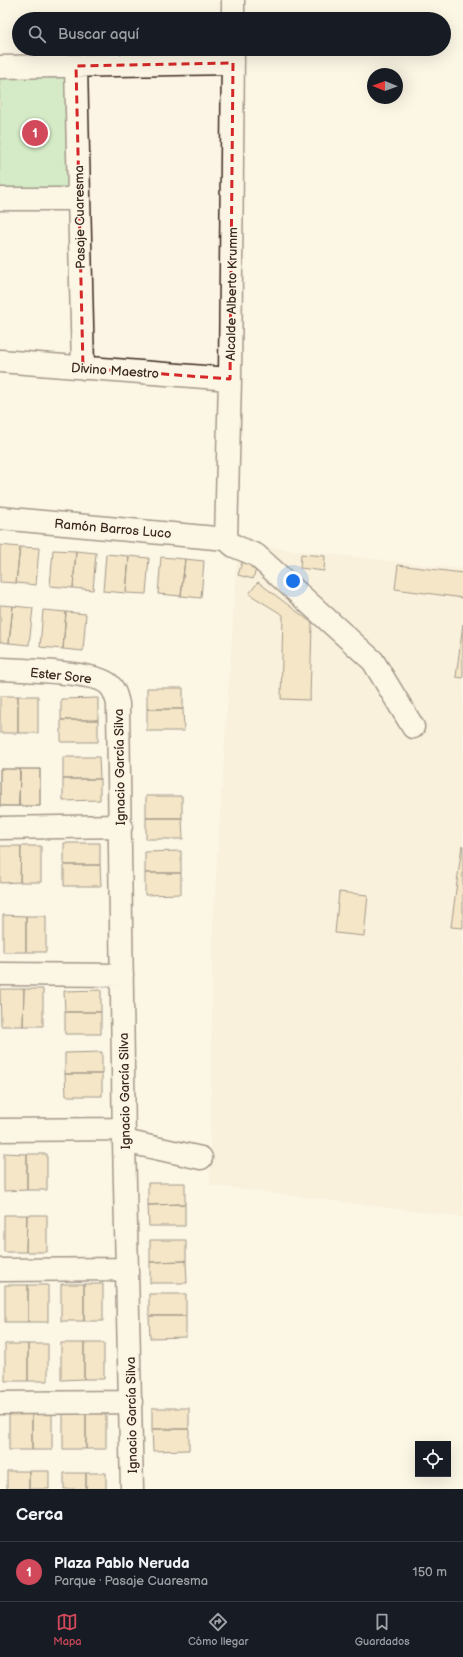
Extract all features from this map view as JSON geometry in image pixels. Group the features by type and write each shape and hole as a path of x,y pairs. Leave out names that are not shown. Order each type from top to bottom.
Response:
{"street":[{"path":"233,0 233,12"},
{"path":"0,67 76,66 233,56"},
{"name":"Alcalde Alberto Krumm","path":"226,539 230,379 233,56"},
{"name":"Pasaje Cuaresma","path":"76,66 83,368"},
{"path":"0,199 79,199"},
{"name":"Divino Maestro","path":"0,361 230,379"},
{"name":"Ramón Barros Luco","path":"0,518 226,539"},
{"path":"226,539 234,546 256,555 373,661 413,727"},
{"name":"Ester Sore","path":"0,668 90,676 106,682 116,693"},
{"name":"Ignacio García Silva","path":"116,693 120,718 124,1135 132,1489"},
{"path":"0,828 121,826"},
{"path":"0,974 122,975"},
{"path":"0,1130 124,1135 202,1158"},
{"path":"0,1270 128,1269"},
{"path":"0,1403 131,1402"}],"highlighted area":[{"path":"233,63 230,379 83,368 76,66"}],"shaded area":[{"path":"238,544 463,569 463,1217 210,1185 213,926"}],"green space":[{"path":"63,72 69,79 72,187 61,194 0,194 0,73"}],"building":[{"path":"0,545 20,547 16,583 0,582"},
{"path":"20,547 39,548 36,585 16,583"},
{"path":"53,550 76,551 73,588 50,586"},
{"path":"76,551 96,553 93,590 73,588"},
{"path":"106,554 129,556 126,593 103,591"},
{"path":"301,554 325,556 324,571 300,568"},
{"path":"129,556 149,558 146,594 126,593"},
{"path":"161,557 185,559 181,596 158,594"},
{"path":"185,559 204,561 201,598 181,596"},
{"path":"242,562 257,566 253,579 238,575"},
{"path":"398,565 463,573 463,598 395,589"},
{"path":"258,582 312,623 310,700 281,699 283,615 249,594"},
{"path":"0,605 13,606 9,643 0,642"},
{"path":"13,606 33,608 29,645 9,643"},
{"path":"43,610 66,612 63,649 40,647"},
{"path":"66,612 86,614 83,651 63,649"},
{"path":"463,624 463,678 456,677"},
{"path":"147,688 183,688 183,709 147,709"},
{"path":"0,696 18,696 18,733 0,733"},
{"path":"18,696 38,696 38,733 18,733"},
{"path":"98,698 98,720 61,720 61,699"},
{"path":"147,709 183,709 184,731 147,731"},
{"path":"61,720 98,720 98,742 61,742"},
{"path":"63,757 99,757 100,779 63,779"},
{"path":"0,769 20,769 19,806 0,806"},
{"path":"0,769 20,769 19,806 0,806"},
{"path":"20,769 40,769 40,806 19,806"},
{"path":"20,769 40,769 40,806 19,806"},
{"path":"63,779 100,779 100,800 63,801"},
{"path":"146,796 182,796 182,818 146,818"},
{"path":"146,818 182,818 183,839 146,839"},
{"path":"64,843 100,843 100,865 64,865"},
{"path":"462,845 463,846 463,928 451,927"},
{"path":"0,846 21,846 20,882 0,883"},
{"path":"21,846 41,846 41,882 20,882"},
{"path":"181,851 181,873 145,873 145,852"},
{"path":"64,865 100,865 101,886 64,886"},
{"path":"145,873 181,873 181,894 145,895"},
{"path":"339,892 368,895 364,936 335,933"},
{"path":"3,915 26,916 26,952 3,952"},
{"path":"26,916 46,916 46,952 26,952"},
{"path":"0,989 24,989 23,1026 1,1026"},
{"path":"24,989 43,989 43,1026 23,1026"},
{"path":"101,990 101,1012 65,1012 64,991"},
{"path":"65,1012 101,1012 101,1034 65,1034"},
{"path":"102,1052 102,1074 65,1074 65,1053"},
{"path":"65,1074 102,1074 102,1096 66,1096"},
{"path":"4,1153 27,1154 27,1190 4,1191"},
{"path":"27,1154 47,1154 47,1190 27,1190"},
{"path":"148,1183 185,1183 185,1204 148,1205"},
{"path":"185,1204 185,1226 149,1226 148,1205"},
{"path":"4,1215 27,1215 26,1252 4,1252"},
{"path":"27,1215 47,1215 47,1252 26,1252"},
{"path":"150,1240 186,1240 186,1261 150,1262"},
{"path":"186,1261 187,1283 150,1283 150,1262"},
{"path":"61,1284 84,1284 84,1321 61,1321"},
{"path":"84,1284 103,1284 103,1321 84,1321"},
{"path":"5,1285 28,1285 28,1322 5,1322"},
{"path":"28,1285 48,1285 48,1322 28,1322"},
{"path":"149,1294 186,1294 186,1316 149,1316"},
{"path":"149,1316 186,1316 186,1337 150,1338"},
{"path":"61,1343 84,1343 84,1379 61,1380"},
{"path":"84,1343 104,1343 104,1379 84,1379"},
{"path":"5,1344 28,1344 28,1381 5,1381"},
{"path":"28,1344 48,1344 48,1381 28,1381"},
{"path":"152,1408 189,1408 189,1429 152,1429"},
{"path":"63,1412 86,1412 86,1449 63,1449"},
{"path":"86,1412 106,1412 106,1449 86,1449"},
{"path":"9,1413 32,1413 32,1450 9,1450"},
{"path":"32,1413 52,1413 52,1450 32,1450"},
{"path":"152,1429 189,1429 189,1450 153,1451"},
{"path":"7,1471 29,1471 29,1489 7,1489"},
{"path":"29,1471 49,1471 49,1489 29,1489"},
{"path":"64,1473 86,1473 86,1489 64,1489"},
{"path":"86,1473 106,1473 106,1489 86,1489"}],"place":[{"name":"Plaza Pablo Neruda","path":"35,133"}]}
